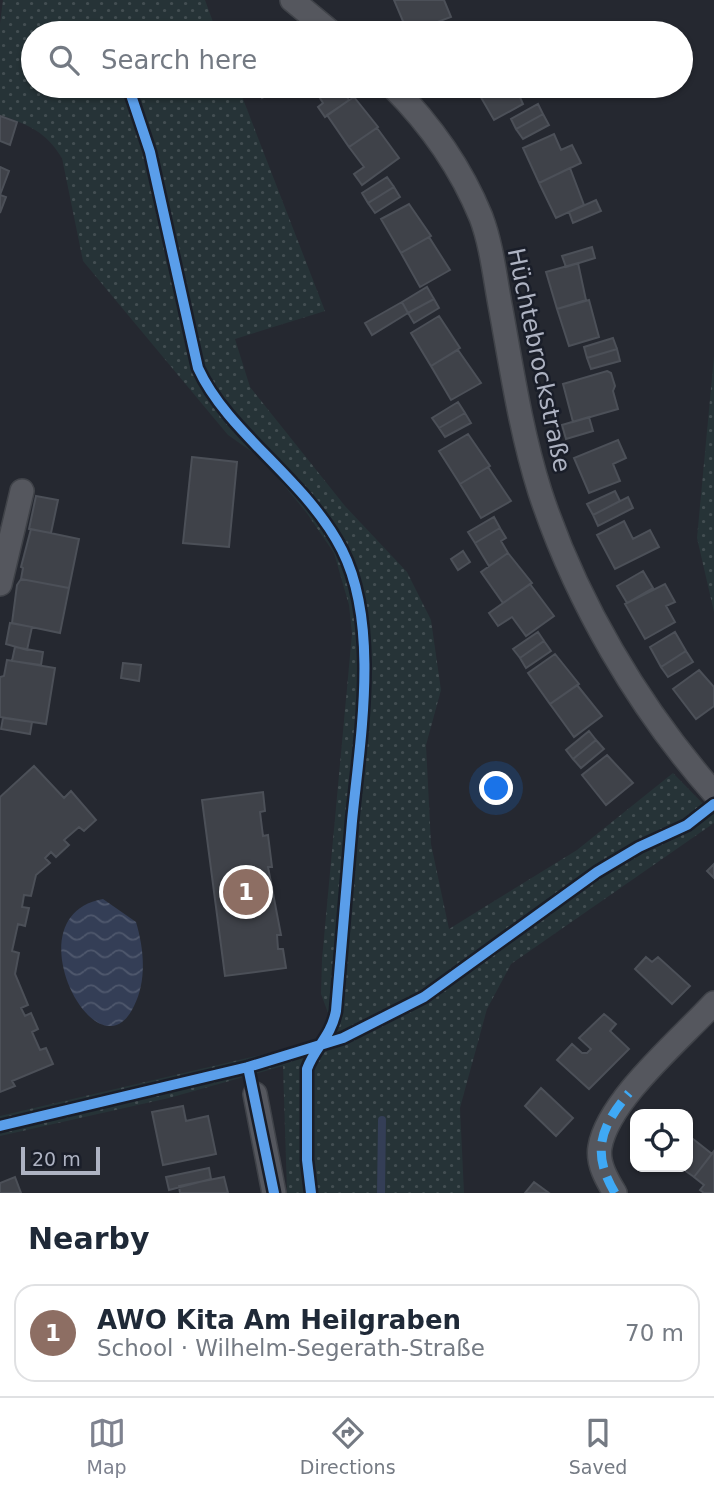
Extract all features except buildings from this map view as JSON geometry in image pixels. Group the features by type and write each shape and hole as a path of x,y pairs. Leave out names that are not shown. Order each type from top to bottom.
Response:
{"street":[{"path":"292,0 317,21"},
{"name":"Hüchtebrockstraße","path":"404,98 440,142 481,218 491,255 522,428 541,493 566,555 611,649 642,703 677,751 714,793"},
{"path":"0,584 22,491"},
{"path":"615,1193 605,1176 599,1150 615,1110 714,1003"},
{"path":"255,1094 274,1193"}],"shaded area":[{"path":"3,0 205,0 213,21 21,21 21,98 243,98 325,311 235,339 250,387 345,506 407,572 431,620 441,690 426,745 431,844 449,929 577,850 673,773 714,815 714,823 511,964 487,1009 460,1108 464,1193 287,1193 283,1066 169,1098 0,1136 0,1116 303,1045 334,1029 321,994 322,959 352,634 349,605 334,553 306,512 262,459 228,435 83,261 62,158 36,130 0,115 0,24"},
{"path":"714,356 714,612 697,538"}],"water":[{"path":"103,899 136,922 141,943 141,986 134,1006 118,1024 101,1024 84,1010 70,987 62,960 63,933 76,911"}],"waterway":[{"path":"381,1193 382,1120"}],"marked path":[{"path":"615,1193 603,1165 602,1141 611,1117 629,1093"}],"cycle path":[{"path":"132,98 150,152 198,368 211,392 228,414 309,501 327,525 342,550 354,580 361,613 364,647 362,719 336,1011 334,1020 307,1069 307,1160 311,1193"},
{"path":"0,1126 248,1067 343,1038 424,997 597,872 639,847 687,825 714,804"},
{"path":"248,1067 274,1193"}],"place":[{"name":"AWO Kita Am Heilgraben","path":"246,892"}]}
